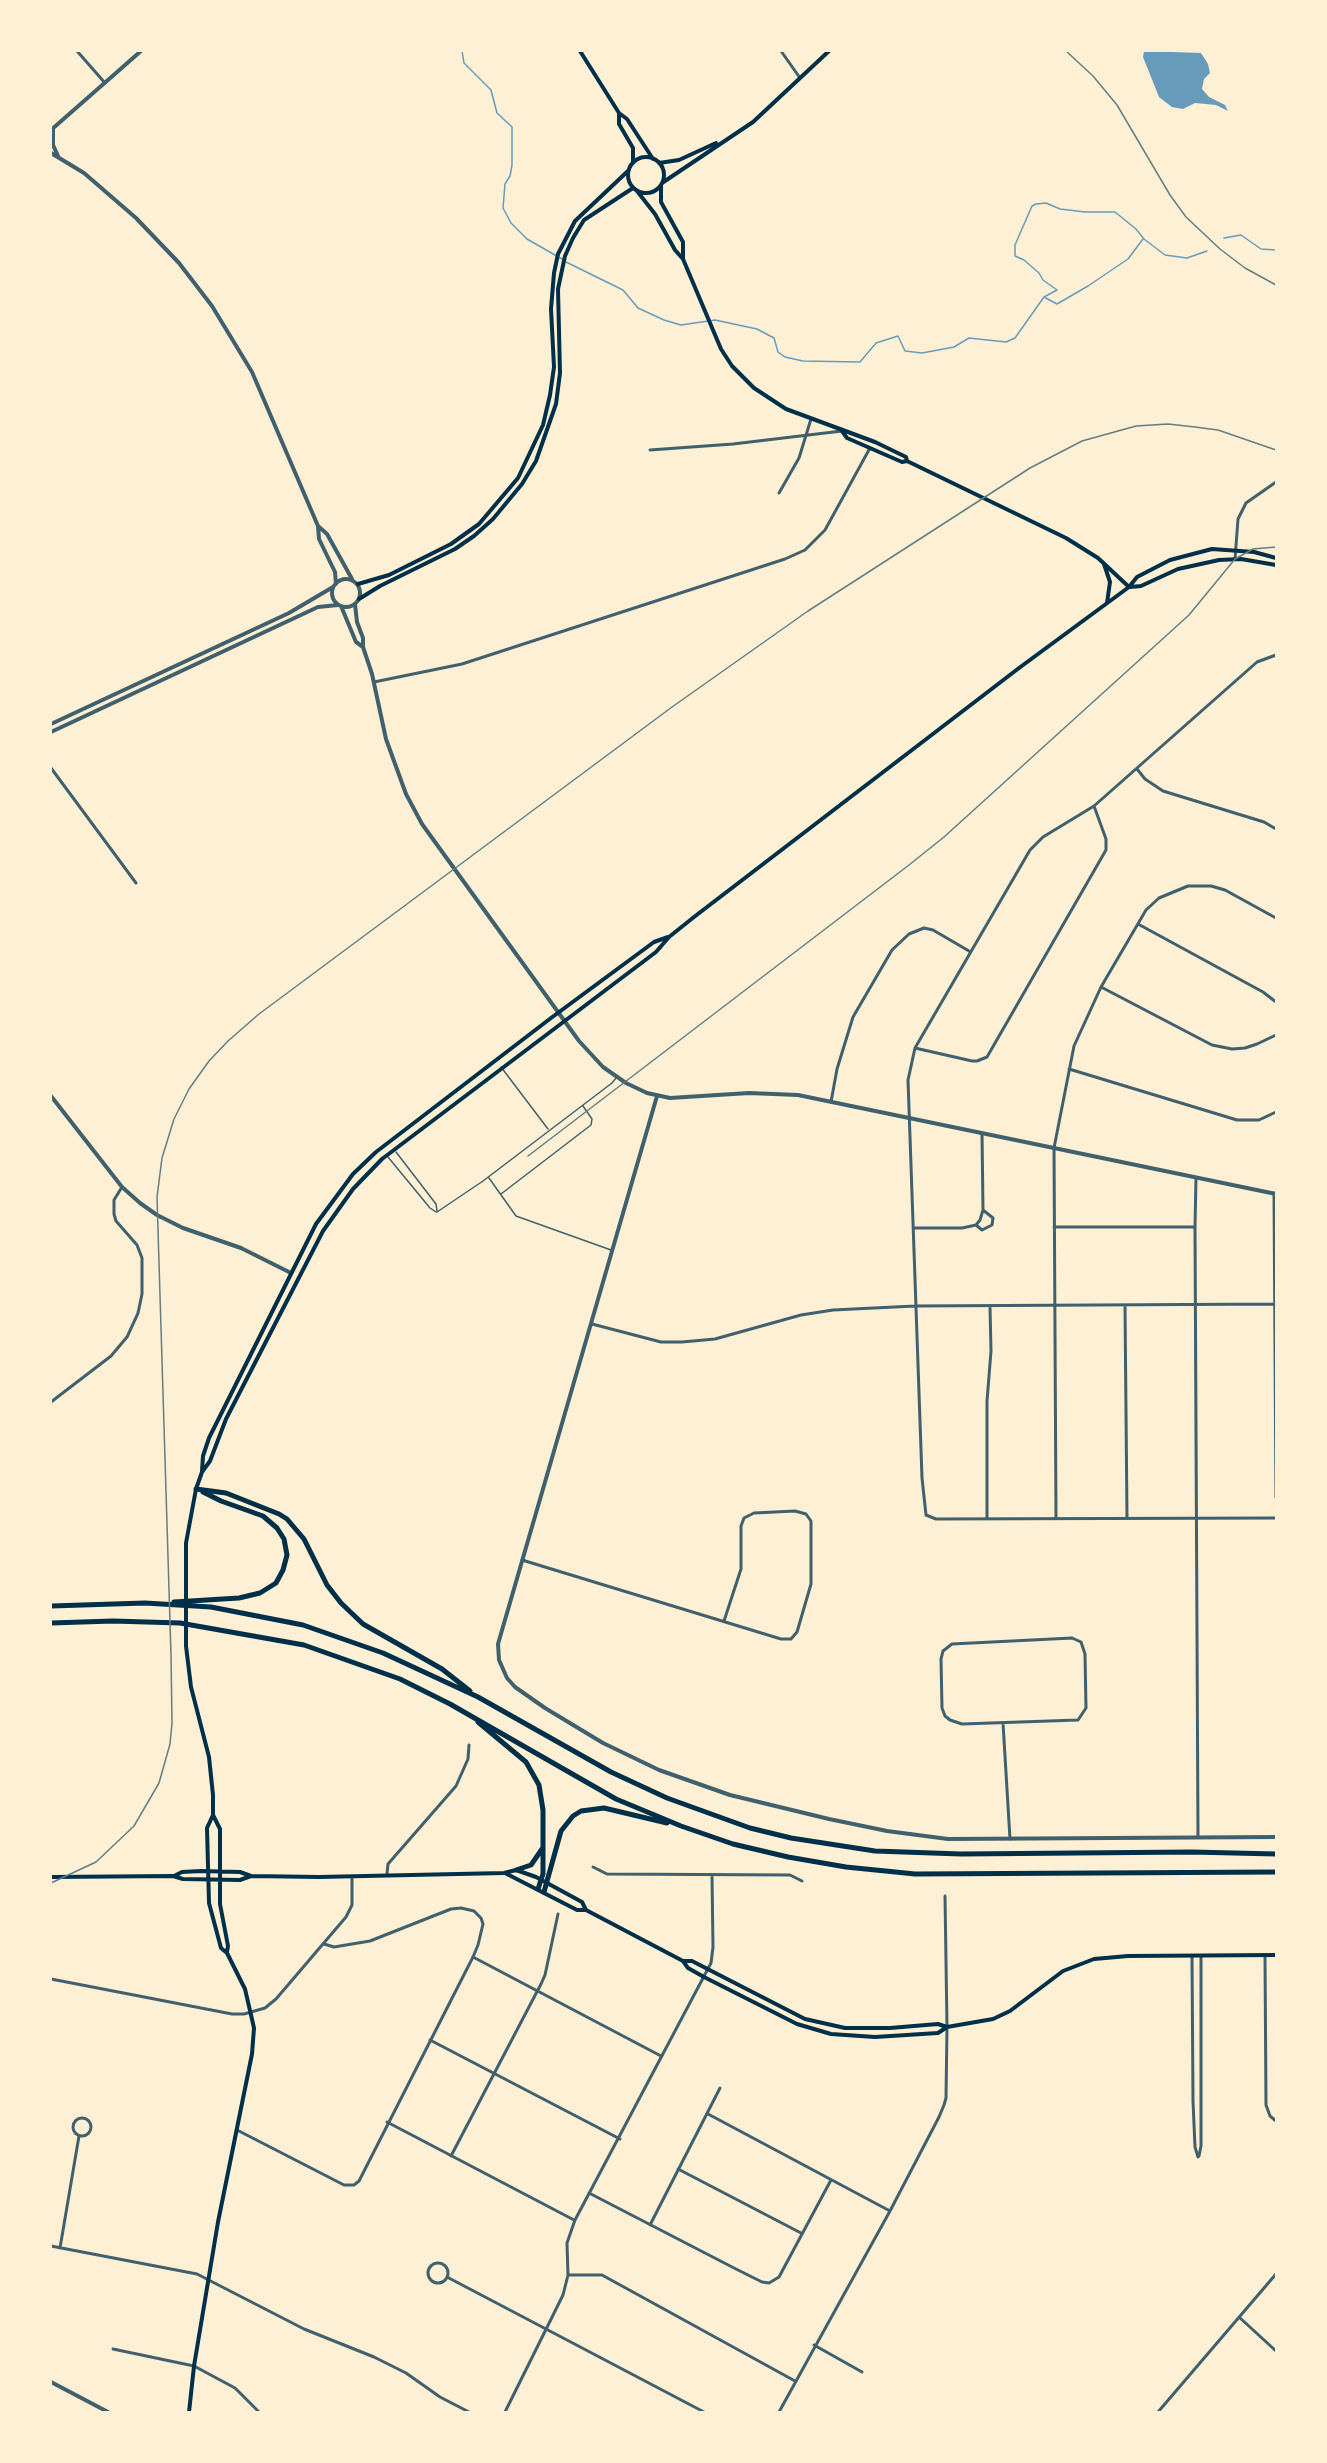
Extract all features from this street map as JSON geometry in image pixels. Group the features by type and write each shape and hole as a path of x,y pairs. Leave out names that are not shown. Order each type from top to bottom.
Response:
{"highway":[{"path":"51,1606 239,1598 260,1593 276,1583 287,1555 284,1539 277,1528 263,1516 196,1489"},
{"path":"196,1489 226,1493 287,1519 304,1539 327,1585 340,1604 363,1624 442,1669 478,1697"},
{"path":"145,1603 212,1607 303,1625 383,1653 478,1697 634,1784 709,1814 791,1838 875,1851 950,1854 1192,1852 1276,1854"},
{"path":"51,1623 146,1621 211,1628 304,1645 400,1679 473,1717 616,1799 681,1826 733,1844 788,1857 846,1868 915,1874 1276,1872"},
{"path":"473,1717 526,1762 536,1778 542,1800 543,1848 541,1880 538,1889"},
{"path":"544,1892 561,1831 573,1816 582,1811 604,1808 681,1826"},
{"path":"516,1870 531,1865 543,1848"}],"main road":[{"path":"580,51 619,113 627,119 653,159"},
{"path":"359,598 380,585 454,549 474,536 494,519 522,484 536,461 555,404 560,374 558,289 560,277 573,238 584,220 601,207 635,189 650,192 723,140 753,122 829,51"},
{"path":"619,113 620,124 633,148 633,163"},
{"path":"660,163 679,160 723,140"},
{"path":"358,584 389,575 451,544 479,524 518,478 543,425 550,395 554,367 551,309 558,254 575,221 629,170 633,163 641,158 653,159 660,163 664,173 661,184 661,202 683,242 683,259"},
{"path":"629,170 629,179 635,189 655,214 675,250 683,259 716,340 732,366 771,401 811,419 842,431 850,431 875,442 906,457 907,461"},
{"path":"842,431 847,438 902,462 907,461 1066,538 1104,563 1129,587 1141,586 1178,569 1199,564 1235,560 1276,565"},
{"path":"227,1953 219,1879 220,1828 213,1815 210,1764 191,1687 186,1646 186,1543 196,1489 202,1472 210,1461 226,1419 323,1231 358,1183 394,1149 656,952 669,937 1129,587 1137,577 1170,560 1191,553 1235,549 1276,558"},
{"path":"1104,563 1110,582 1107,603"},
{"path":"202,1472 202,1456 209,1438 316,1224 327,1207 366,1161 654,942 669,937"},
{"path":"189,2412 208,2279 252,2054 254,2028 245,1989 227,1953 221,1948 213,1925 207,1879 207,1828 213,1815"},
{"path":"51,1877 173,1876 183,1879 240,1880 251,1876 504,1873 516,1870 548,1883 582,1902 586,1910"},
{"path":"173,1876 182,1872 207,1871 240,1872 251,1876"},
{"path":"504,1873 577,1910 586,1910 682,1960 692,1961 791,2013 820,2023 862,2029 938,2024 947,2027"},
{"path":"682,1960 688,1968 704,1977 797,2024 831,2034 888,2037 938,2032 947,2027 978,2023 1010,2011 1054,1977 1083,1963 1115,1956 1276,1955"}],"street":[{"path":"77,51 105,83"},
{"path":"58,157 53,146 52,129 141,51"},
{"path":"781,51 800,78"},
{"path":"51,153 111,195 149,230 212,306 252,372 318,526 319,539 336,572 332,597 339,605 356,642 363,646"},
{"path":"779,493 799,458 811,419"},
{"path":"650,450 669,450 842,431"},
{"path":"374,682 462,664 795,555 805,550 825,530 870,448"},
{"path":"1235,560 1238,519 1246,503 1276,482"},
{"path":"51,732 318,608 339,605 349,607 355,604 361,590 327,534 318,526"},
{"path":"51,724 289,613 344,579 353,579"},
{"path":"355,604 357,622 363,638 363,646 395,769 422,824 589,1053 616,1077 646,1093 657,1096 689,1098 768,1092 831,1102 1275,1194 1276,1497"},
{"path":"1276,655 1257,662 1094,806 1043,837 1030,850 969,951 915,1048 908,1080 922,1478 925,1511 928,1517 936,1519 1276,1518"},
{"path":"51,768 136,883"},
{"path":"1137,769 1145,779 1163,791 1264,822 1276,829"},
{"path":"915,1048 972,1061 987,1057 1106,850 1106,839 1094,806"},
{"path":"1056,1518 1054,1148 1074,1046 1101,987 1146,910 1159,898 1179,888 1197,885 1225,890 1276,918"},
{"path":"1138,924 1263,992 1276,1002"},
{"path":"831,1102 837,1069 853,1017 892,950 909,934 924,928 933,930 969,951"},
{"path":"1101,987 1188,1033 1221,1047 1245,1048 1276,1035"},
{"path":"1069,1070 1237,1120 1259,1120 1276,1112"},
{"path":"51,1096 122,1187 163,1218 200,1235 241,1248 291,1274"},
{"path":"657,1096 498,1644 502,1668 515,1687 603,1743 659,1770 694,1784 767,1805 829,1819 927,1838 1276,1837"},
{"path":"976,1225 983,1210 982,1133"},
{"path":"1196,1176 1198,1836"},
{"path":"51,1402 111,1356 127,1337 138,1313 142,1294 142,1258 137,1245 116,1221 114,1214 114,1200 122,1187"},
{"path":"976,1225 982,1230 992,1225 993,1218 983,1210"},
{"path":"913,1228 962,1228 976,1225"},
{"path":"1054,1227 1195,1227"},
{"path":"592,1324 661,1342 701,1341 810,1313 833,1310 915,1306 1275,1305"},
{"path":"1125,1306 1127,1518"},
{"path":"987,1519 990,1307"},
{"path":"522,1560 782,1639 794,1637 811,1584 811,1521 806,1514 795,1511 754,1513 744,1518 741,1526 741,1569 724,1621"},
{"path":"1072,1638 1080,1642 1085,1654 1086,1708 1082,1717 1072,1721 1003,1723 962,1724 945,1716 942,1708 941,1659 946,1647 956,1642 1072,1638"},
{"path":"1003,1723 1010,1839"},
{"path":"387,1874 388,1864 456,1786 468,1759 470,1745"},
{"path":"593,1867 607,1874 790,1875 802,1881"},
{"path":"51,1980 232,2014 265,2008 276,2000 350,1911 352,1875"},
{"path":"505,2412 563,2295 568,2275 567,2243 574,2220 620,2139 708,1969 713,1947 712,1875"},
{"path":"779,2412 890,2211 939,2117 946,2098 945,1896"},
{"path":"236,2129 344,2185 354,2185 359,2181 387,2122 473,1957 483,1924 474,1911 461,1908 351,1946 334,1947 324,1944"},
{"path":"451,2156 545,1975 558,1914"},
{"path":"1265,1955 1266,2105 1270,2116 1276,2121"},
{"path":"1192,1956 1193,2089 1195,2147 1198,2157 1202,2146 1201,1956"},
{"path":"473,1957 661,2056"},
{"path":"1193,2015 1201,2014"},
{"path":"430,2040 620,2139"},
{"path":"650,2225 720,2088"},
{"path":"1193,2089 1201,2089"},
{"path":"708,2114 890,2211"},
{"path":"78,2118 85,2118 89,2120 92,2128 86,2136 80,2136 74,2132 74,2123 78,2118"},
{"path":"387,2122 574,2220"},
{"path":"60,2248 80,2136"},
{"path":"678,2169 802,2234"},
{"path":"589,2193 762,2282 769,2283 779,2277 831,2180"},
{"path":"51,2246 196,2274 304,2329 375,2357 406,2373 441,2397 469,2412"},
{"path":"434,2264 444,2265 447,2269 447,2277 443,2282 434,2282 429,2278 429,2269 434,2264"},
{"path":"1158,2412 1276,2274"},
{"path":"568,2275 602,2275 795,2381"},
{"path":"447,2277 704,2412"},
{"path":"1239,2316 1276,2351"},
{"path":"814,2345 862,2372"},
{"path":"113,2349 194,2366 235,2388 259,2412"},
{"path":"51,2382 108,2412"}],"lane":[{"path":"501,1067 549,1130"},
{"path":"437,1212 583,1106 612,1083 616,1077"},
{"path":"500,1195 591,1125 592,1119 583,1106"},
{"path":"389,1143 436,1204 437,1212"},
{"path":"387,1155 430,1208 437,1212"},
{"path":"488,1177 516,1216 612,1250"}],"water":[{"path":"1144,51 1201,53 1208,64 1210,73 1204,79 1202,89 1209,97 1225,105 1228,111 1216,105 1195,103 1183,109 1172,107 1159,97 1143,57"}],"waterway":[{"path":"462,51 464,63 491,90 497,113 512,127 512,165 510,176 505,184 503,208 511,223 527,239 562,259"},
{"path":"566,262 623,290 638,308 664,320 681,325 715,320 757,329 774,338 778,352 785,357 803,361 860,362 876,343 898,336 905,351 922,353 954,347 969,338 1006,342 1015,338 1044,297 1057,290 1043,280 1039,273 1024,260 1015,256 1015,245 1032,206 1036,204 1046,203 1060,209 1085,212 1115,212 1165,255 1187,258 1207,251"},
{"path":"1224,238 1241,235 1261,249 1276,250"},
{"path":"1044,297 1057,304 1088,286 1128,259 1143,239"}],"tram line":[{"path":"528,1156 944,837 1189,615 1235,559 1253,549 1276,547"}],"railway":[{"path":"1066,51 1093,76 1117,105 1170,195 1186,217 1220,249 1245,268 1276,285"},
{"path":"51,1883 96,1862 134,1826 159,1783 170,1744 171,1655 157,1197 162,1158 174,1119 189,1089 209,1061 259,1014 672,707 808,611 1030,468 1082,441 1136,426 1168,424 1218,430 1276,450"}]}
